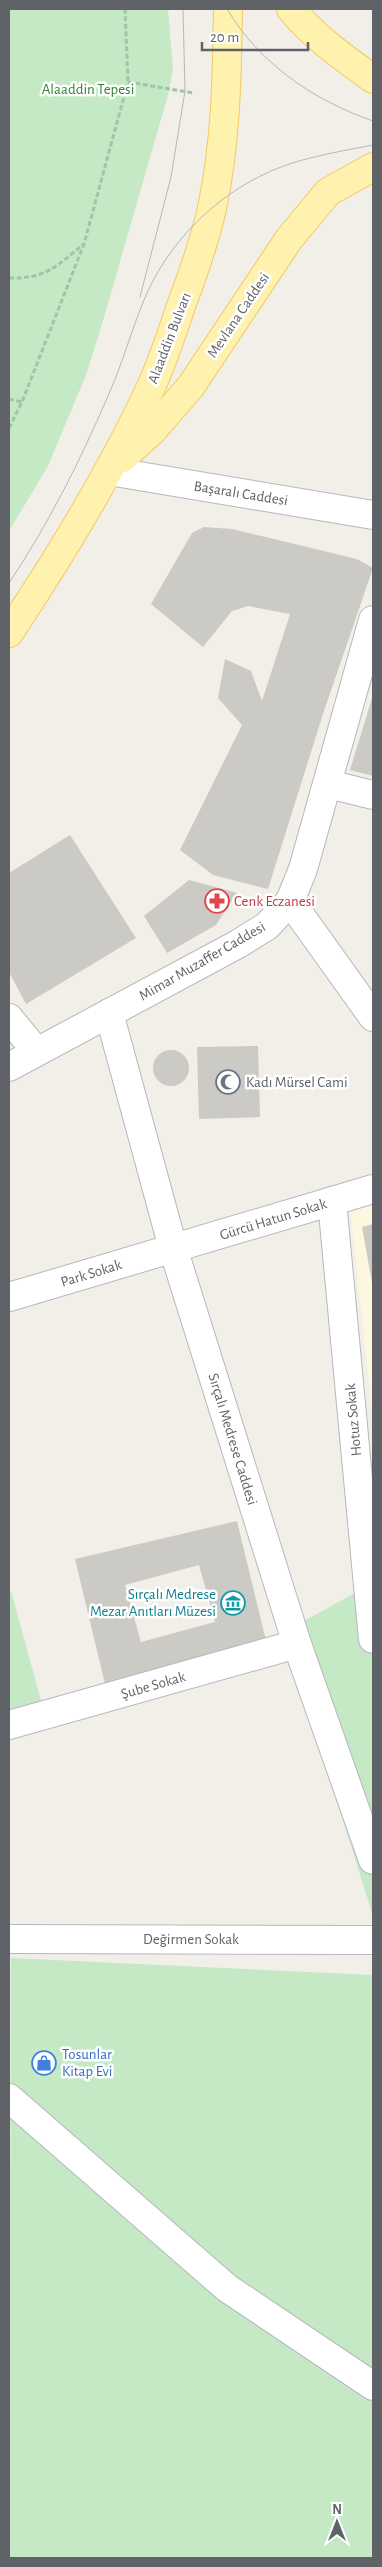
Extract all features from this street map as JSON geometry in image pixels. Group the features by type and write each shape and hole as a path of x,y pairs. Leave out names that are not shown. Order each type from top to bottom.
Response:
{"main road":[{"name":"Alaaddin Bulvarı","path":"9,633 56,560 109,471 155,377 192,278 212,209 226,100 228,9"},
{"path":"291,9 302,22 334,50 373,79"},
{"name":"Mevlana Caddesi","path":"109,471 153,430 191,386 289,239 328,192 373,167"}],"street":[{"name":"Başaralı Caddesi","path":"109,471 373,515"},
{"name":"Mimar Muzaffer Caddesi","path":"9,1067 259,931 290,901 303,869 373,620"},
{"path":"328,784 373,795"},
{"path":"290,901 373,1017"},
{"name":"Sırçalı Medrese Caddesi","path":"110,1013 173,1248 297,1644 373,1860"},
{"path":"9,1018 36,1051"},
{"name":"Gürcü Hatun Sokak","path":"173,1248 373,1189"},
{"name":"Hotuz Sokak","path":"332,1201 369,1553 373,1640"},
{"name":"Park Sokak","path":"9,1297 173,1248"},
{"name":"Şube Sokak","path":"9,1725 297,1644"},
{"name":"Değirmen Sokak","path":"9,1939 373,1940"},
{"path":"9,2098 227,2288 373,2386"}],"path":[{"path":"9,428 22,402 84,244 128,82 125,9"},
{"path":"128,82 159,86"},
{"path":"9,278 28,278 48,273 84,244"},
{"path":"9,399 22,402"}],"shaded area":[{"path":"373,1190 373,1418 350,1207"}],"green space":[{"name":"Alaaddin Tepesi","path":"9,9 168,9 173,69 168,95 86,375 48,466 9,531"},
{"path":"373,1583 373,1916 284,1632"},
{"path":"11,1591 48,1726 9,1737 9,1592"},
{"path":"11,1958 373,1975 373,2558 9,2558"}],"building":[{"path":"204,527 232,529 357,559 373,568 323,714 268,889 213,875 180,850 242,725 218,698 225,659 251,671 262,701 290,614 248,606 232,611 203,647 151,604 192,533"},
{"path":"373,695 373,776 350,770"},
{"path":"70,835 136,938 26,1004 9,972 9,873"},
{"path":"189,880 237,893 216,925 167,953 144,916"},
{"name":"Kadı Mürsel Cami","path":"258,1046 260,1117 199,1119 197,1047"},
{"path":"171,1050 183,1056 189,1068 183,1080 171,1086 159,1080 153,1068 159,1056"},
{"path":"373,1224 373,1282 372,1283 362,1227"},
{"name":"Sırçalı Medrese Mezar Anıtları Müzesi","path":"237,1521 268,1649 106,1688 75,1559","holes":["199,1565 215,1622 141,1642 125,1585"]}],"tram line":[{"path":"140,297 171,177 185,91 183,9"},
{"path":"227,9 255,47 290,78 330,102 373,121"},
{"path":"9,583 63,492 113,383 147,293 171,252 202,217 239,188 260,176 303,160 373,145"}],"place":[{"name":"Cenk Eczanesi","path":"217,901"},
{"name":"Kadı Mürsel Cami","path":"228,1082"},
{"name":"Sırçalı Medrese Mezar Anıtları Müzesi","path":"233,1603"},
{"name":"Tosunlar Kitap Evi","path":"44,2063"}]}
